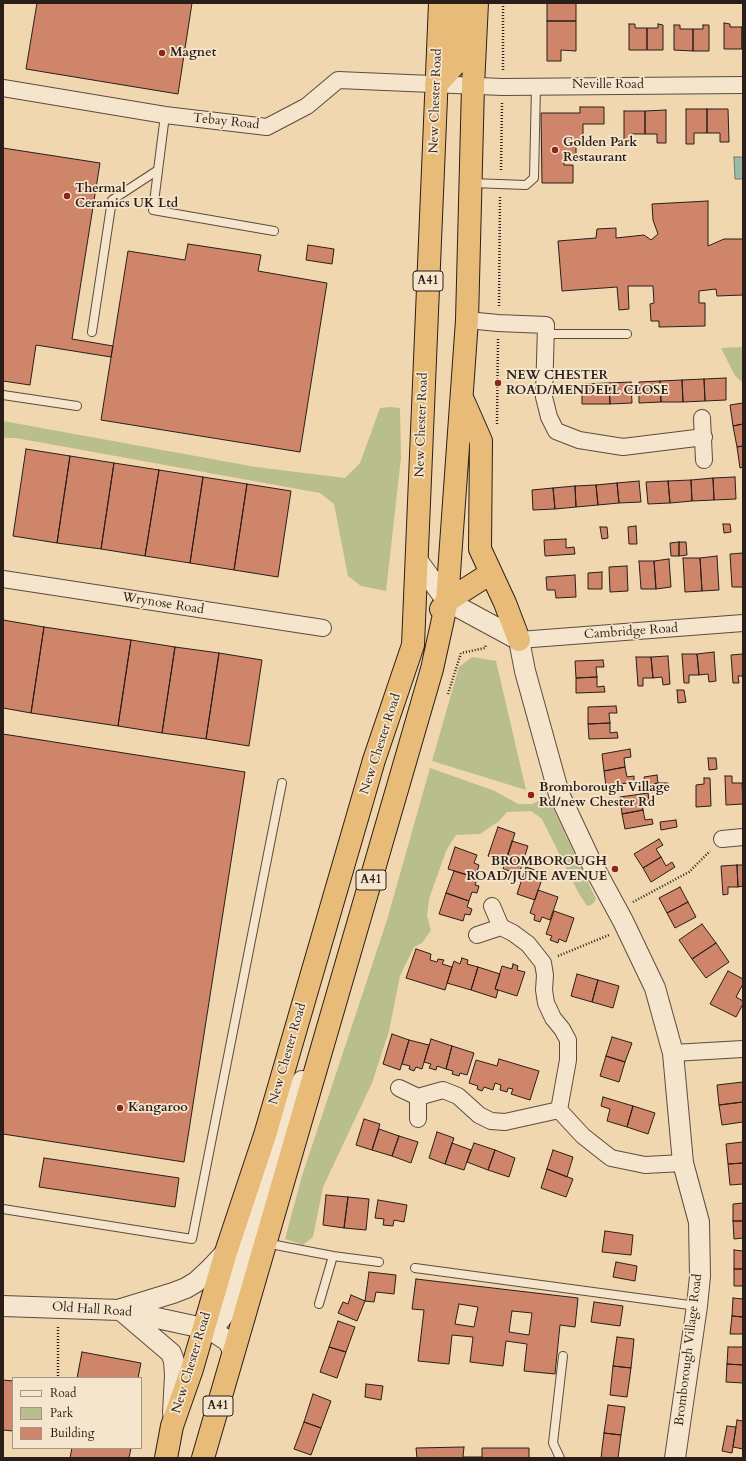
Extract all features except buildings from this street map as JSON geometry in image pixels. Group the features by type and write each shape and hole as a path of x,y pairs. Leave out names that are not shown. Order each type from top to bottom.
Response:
{"highway":[{"name":"New Chester Road","path":"166,1458 172,1426 192,1369 226,1252 265,1136 374,760 413,645 440,3"},
{"path":"436,85 456,64 457,3"},
{"name":"New Chester Road","path":"203,1458 432,669 447,601 467,320 472,183 473,86 477,3"},
{"path":"462,397 481,441 480,549 505,603 519,640"},
{"path":"413,645 447,601 491,573"}],"street":[{"name":"Tebay Road","path":"3,88 165,116 267,127 307,106 338,80 473,86"},
{"name":"Neville Road","path":"473,86 743,85"},
{"path":"467,320 546,325 544,398 549,417 556,431 579,440 623,447 704,437"},
{"path":"702,418 704,460"},
{"path":"417,560 447,601 519,640"},
{"name":"Wrynose Road","path":"3,579 323,628"},
{"name":"Cambridge Road","path":"519,640 743,623"},
{"name":"Bromborough Village Road","path":"519,640 525,671 559,794 591,862 656,988 673,1053 683,1163 699,1222 700,1276 697,1306 674,1458"},
{"path":"722,839 743,837"},
{"path":"492,906 502,927 514,933 528,944 543,963 546,1003 553,1018 562,1029 568,1040 568,1060 559,1110"},
{"path":"203,1328 211,1326 219,1321 230,1303 281,1144 363,907"},
{"path":"477,935 502,927"},
{"path":"673,1053 743,1049"},
{"path":"399,1088 418,1097 443,1090 458,1096 479,1116 491,1121 505,1122 559,1110"},
{"path":"418,1097 418,1119"},
{"path":"559,1110 583,1136 611,1158 646,1165 683,1163"},
{"path":"120,1310 186,1288 210,1270 226,1252"},
{"name":"Old Hall Road","path":"3,1306 120,1310 203,1328 218,1334 228,1341 234,1353"},
{"path":"120,1310 171,1353 174,1361 175,1375 172,1426"}],"lane":[{"path":"472,183 526,185 534,178 536,86"},
{"path":"165,116 153,210 274,231"},
{"path":"92,332 112,200 158,170"},
{"path":"545,334 627,334"},
{"path":"3,394 77,406"},
{"path":"3,1209 192,1239 282,783"},
{"path":"265,1243 333,1256 379,1262"},
{"path":"319,1304 333,1256"},
{"path":"415,1268 697,1306"},
{"path":"560,1458 553,1443 563,1356"}],"path":[{"path":"543,963 621,919 689,872 722,839"},
{"path":"58,1307 58,1376"}],"green space":[{"path":"743,347 743,383 735,376 721,348"},
{"path":"380,408 400,408 401,458 386,591 361,586 348,576 334,504 320,493 16,438 3,438 3,421 256,467 345,478 360,463"},
{"path":"472,657 496,661 526,790 432,761 459,667"},
{"path":"430,768 495,791 518,804 532,804 541,800 552,806 596,899 593,904 587,906 578,892 542,819 531,811 507,812 499,821 480,834 456,835 446,851 429,899 427,916 431,930 422,943 414,947 400,976 389,1031 372,1083 323,1187 313,1237 303,1245 285,1239 302,1176 387,920"}],"shaded area":[{"path":"734,157 743,157 743,179 735,179"}],"place":[{"name":"Magnet","path":"162,53"},
{"name":"Golden Park Restaurant","path":"555,150"},
{"name":"Thermal Ceramics UK Ltd","path":"67,196"},
{"name":"NEW CHESTER ROAD/MENDELL CLOSE","path":"498,383"},
{"name":"Bromborough Village Rd/new Chester Rd","path":"531,795"},
{"name":"BROMBOROUGH ROAD/JUNE AVENUE","path":"615,869"},
{"name":"Kangaroo","path":"120,1108"}]}
